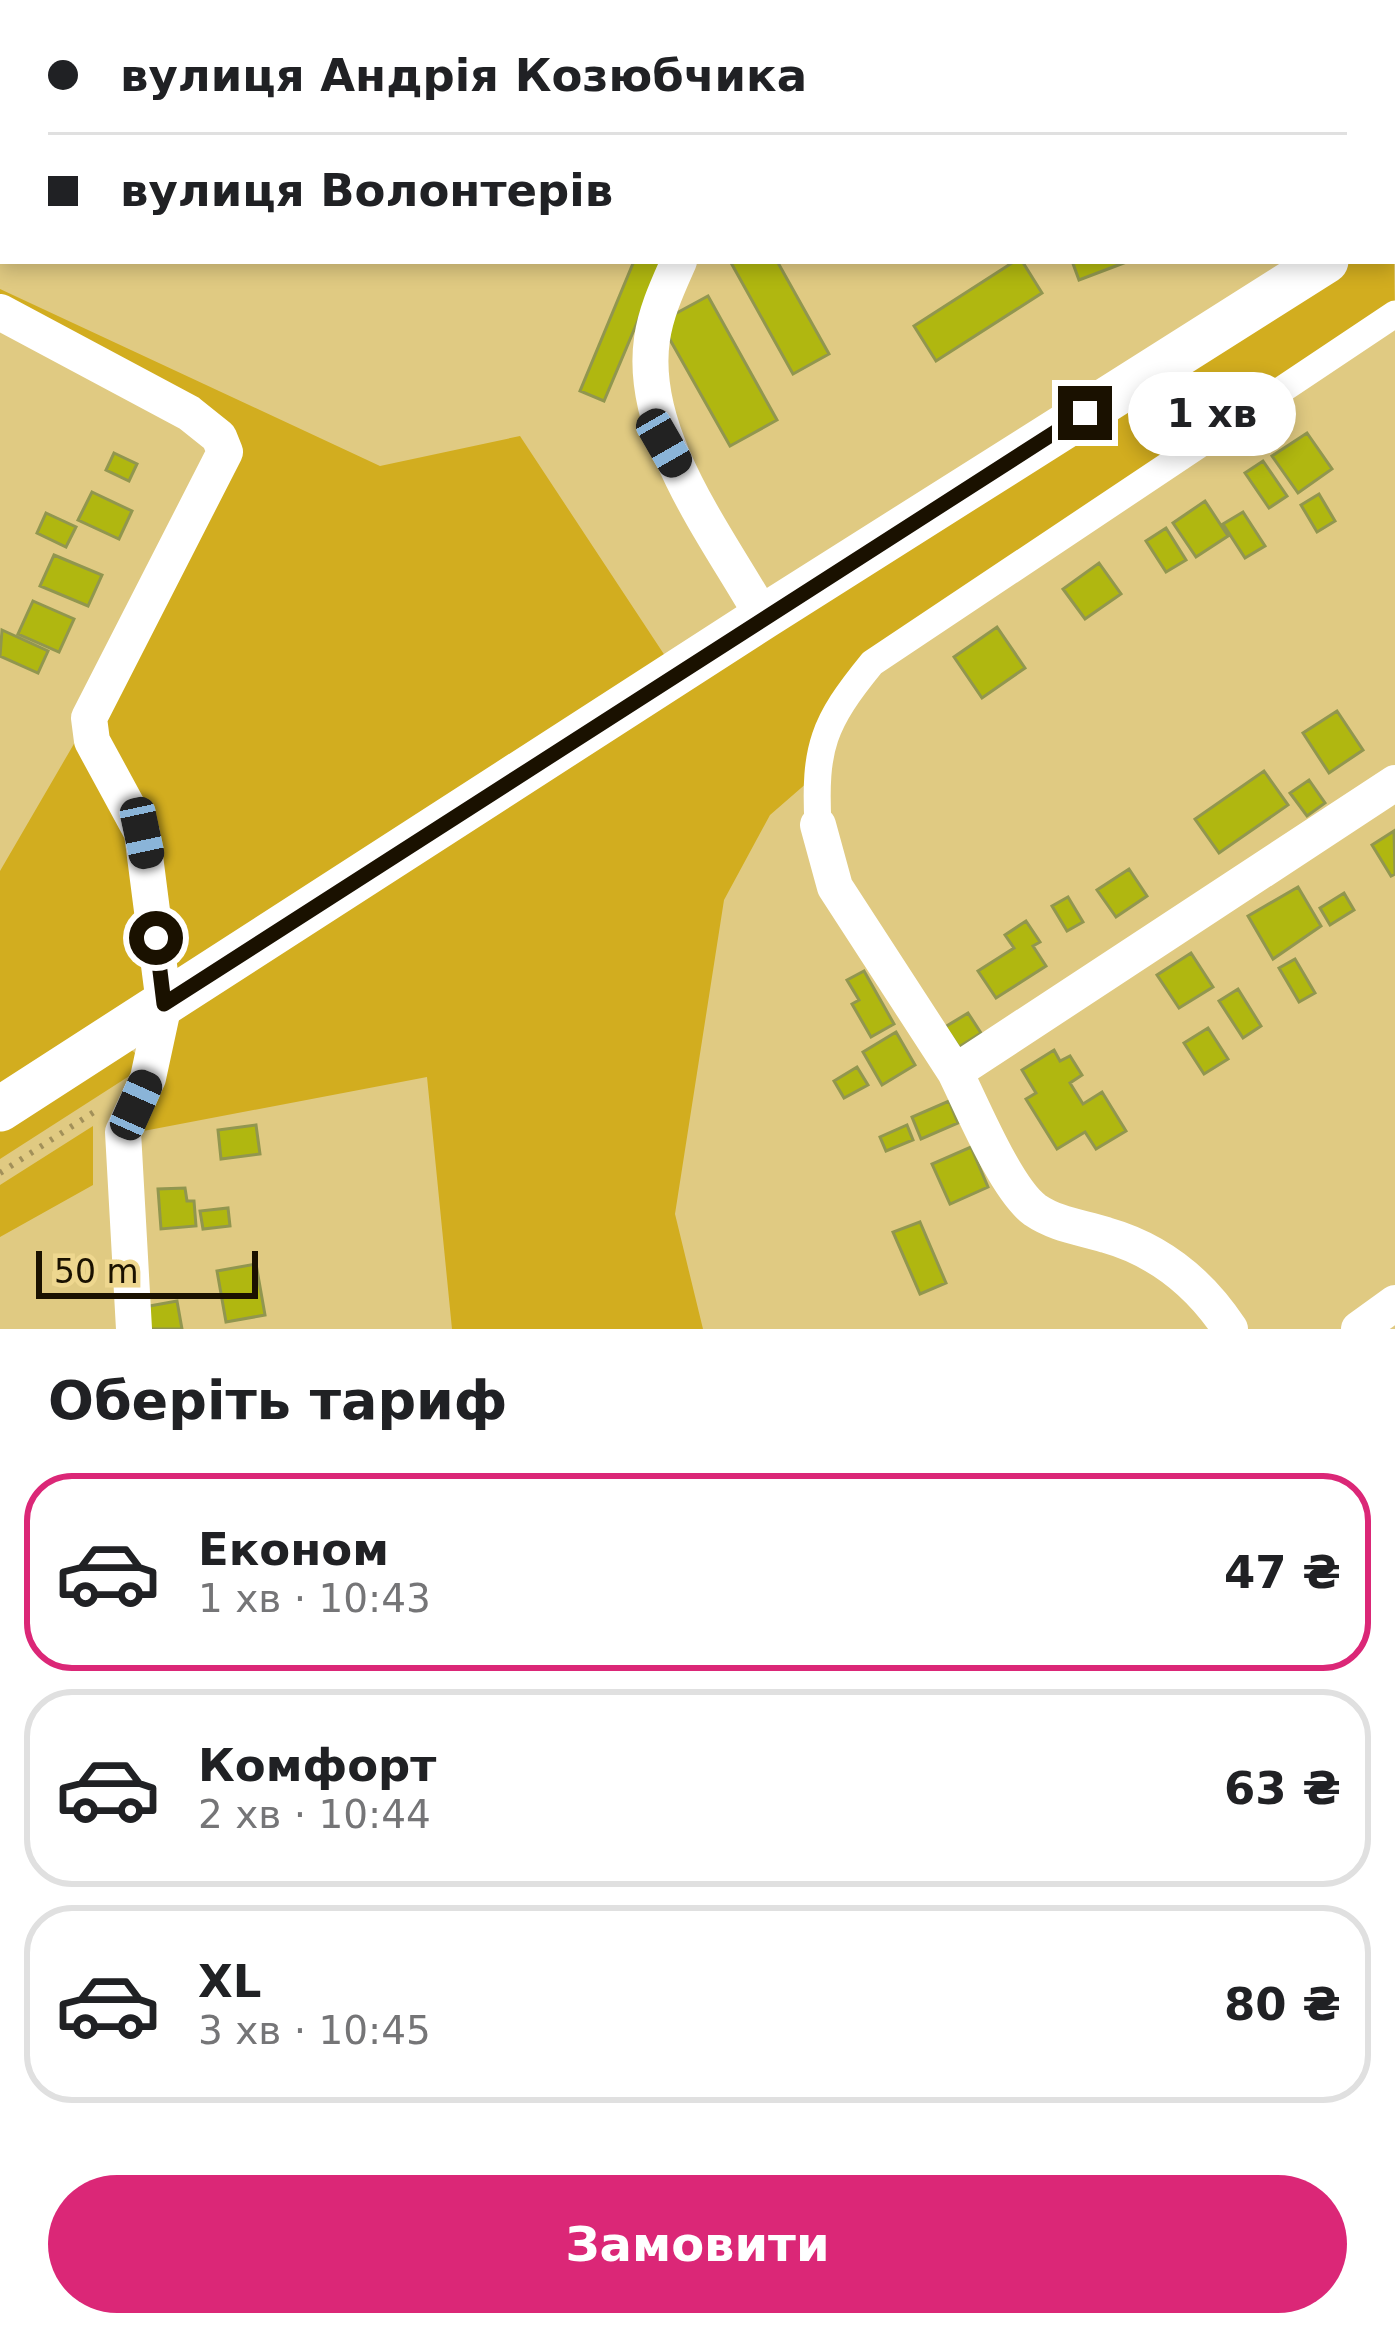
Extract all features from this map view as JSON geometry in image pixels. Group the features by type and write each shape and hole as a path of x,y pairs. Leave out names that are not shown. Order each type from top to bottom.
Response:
{"street":[{"path":"678,264 661,302 652,342 652,379 664,443 763,617"},
{"path":"0,1109 1321,264"},
{"path":"0,312 189,413 219,437 225,452 89,718 92,741 142,833 164,1004 148,1078 123,1132 134,1329"},
{"path":"1230,1329 1186,1277 1153,1251 1059,1223 1032,1208 1015,1186 955,1072 835,887 818,825 816,775 825,729 872,663 1395,314"},
{"path":"955,1072 1395,783"},
{"path":"1359,1329 1395,1303"}],"path":[{"path":"0,1174 148,1078"}],"shaded area":[{"path":"1321,264 1394,264 1395,314 872,663 816,775 770,815 724,900 675,1214 703,1329 452,1329 427,1077 133,1133 164,1006 0,1109 0,871 89,718 225,452 0,312 0,289 380,466 520,436 677,674"},
{"path":"126,1045 135,1053 134,1073 0,1159 0,1119"},
{"path":"93,1126 93,1185 0,1237 0,1185"}],"building":[{"path":"633,264 662,264 604,401 580,391"},
{"path":"732,264 779,264 829,354 793,374"},
{"path":"1010,264 1024,264 1042,293 936,361 914,326"},
{"path":"1073,264 1121,264 1079,280"},
{"path":"708,296 777,420 730,446 660,322"},
{"path":"1307,433 1332,469 1298,493 1272,456"},
{"path":"114,453 137,464 129,481 106,470"},
{"path":"1263,461 1287,496 1269,508 1245,473"},
{"path":"92,492 132,511 119,539 78,520"},
{"path":"1319,494 1335,521 1317,532 1301,505"},
{"path":"1205,501 1228,536 1196,557 1173,523"},
{"path":"1243,512 1265,546 1245,558 1223,524"},
{"path":"46,513 76,527 66,547 37,533"},
{"path":"1166,528 1186,560 1166,572 1146,541"},
{"path":"54,555 102,575 88,606 40,586"},
{"path":"1099,563 1121,594 1085,619 1063,589"},
{"path":"33,601 74,619 59,652 18,634"},
{"path":"997,627 1025,668 982,698 954,657"},
{"path":"2,630 48,651 38,673 0,656"},
{"path":"1337,711 1363,750 1329,773 1303,733"},
{"path":"1264,771 1288,805 1219,853 1195,819"},
{"path":"1309,780 1325,803 1307,816 1290,793"},
{"path":"1394,831 1395,874 1391,876 1372,845"},
{"path":"1129,869 1147,896 1116,917 1097,890"},
{"path":"1298,887 1321,926 1273,959 1248,916"},
{"path":"1344,893 1354,910 1330,925 1320,908"},
{"path":"1068,897 1083,922 1067,931 1052,906"},
{"path":"1026,921 1040,942 1033,946 1046,966 996,998 978,971 1014,948 1005,935"},
{"path":"1191,953 1213,987 1179,1008 1157,975"},
{"path":"1295,959 1315,993 1299,1002 1279,968"},
{"path":"864,971 894,1024 871,1037 852,1004 859,1000 847,980"},
{"path":"1238,989 1261,1026 1243,1038 1219,1001"},
{"path":"968,1013 981,1033 959,1047 945,1027"},
{"path":"1208,1028 1228,1059 1204,1074 1184,1043"},
{"path":"896,1032 915,1065 882,1085 863,1052"},
{"path":"1054,1050 1060,1061 1070,1056 1082,1075 1070,1083 1083,1104 1102,1092 1126,1131 1096,1149 1085,1132 1057,1149 1026,1099 1036,1093 1022,1070"},
{"path":"857,1067 868,1085 844,1098 834,1081"},
{"path":"949,1101 958,1123 921,1139 912,1117"},
{"path":"256,1125 260,1154 221,1159 218,1130"},
{"path":"907,1125 913,1140 886,1151 880,1137"},
{"path":"971,1147 988,1187 950,1204 932,1164"},
{"path":"185,1188 187,1201 194,1201 196,1226 161,1229 158,1189"},
{"path":"228,1208 230,1226 203,1229 200,1211"},
{"path":"920,1222 946,1283 920,1294 893,1232"},
{"path":"256,1264 265,1315 226,1322 217,1271"},
{"path":"177,1301 182,1329 147,1329 144,1307"}],"route":[{"path":"156,938 164,1004 1085,413"}]}
